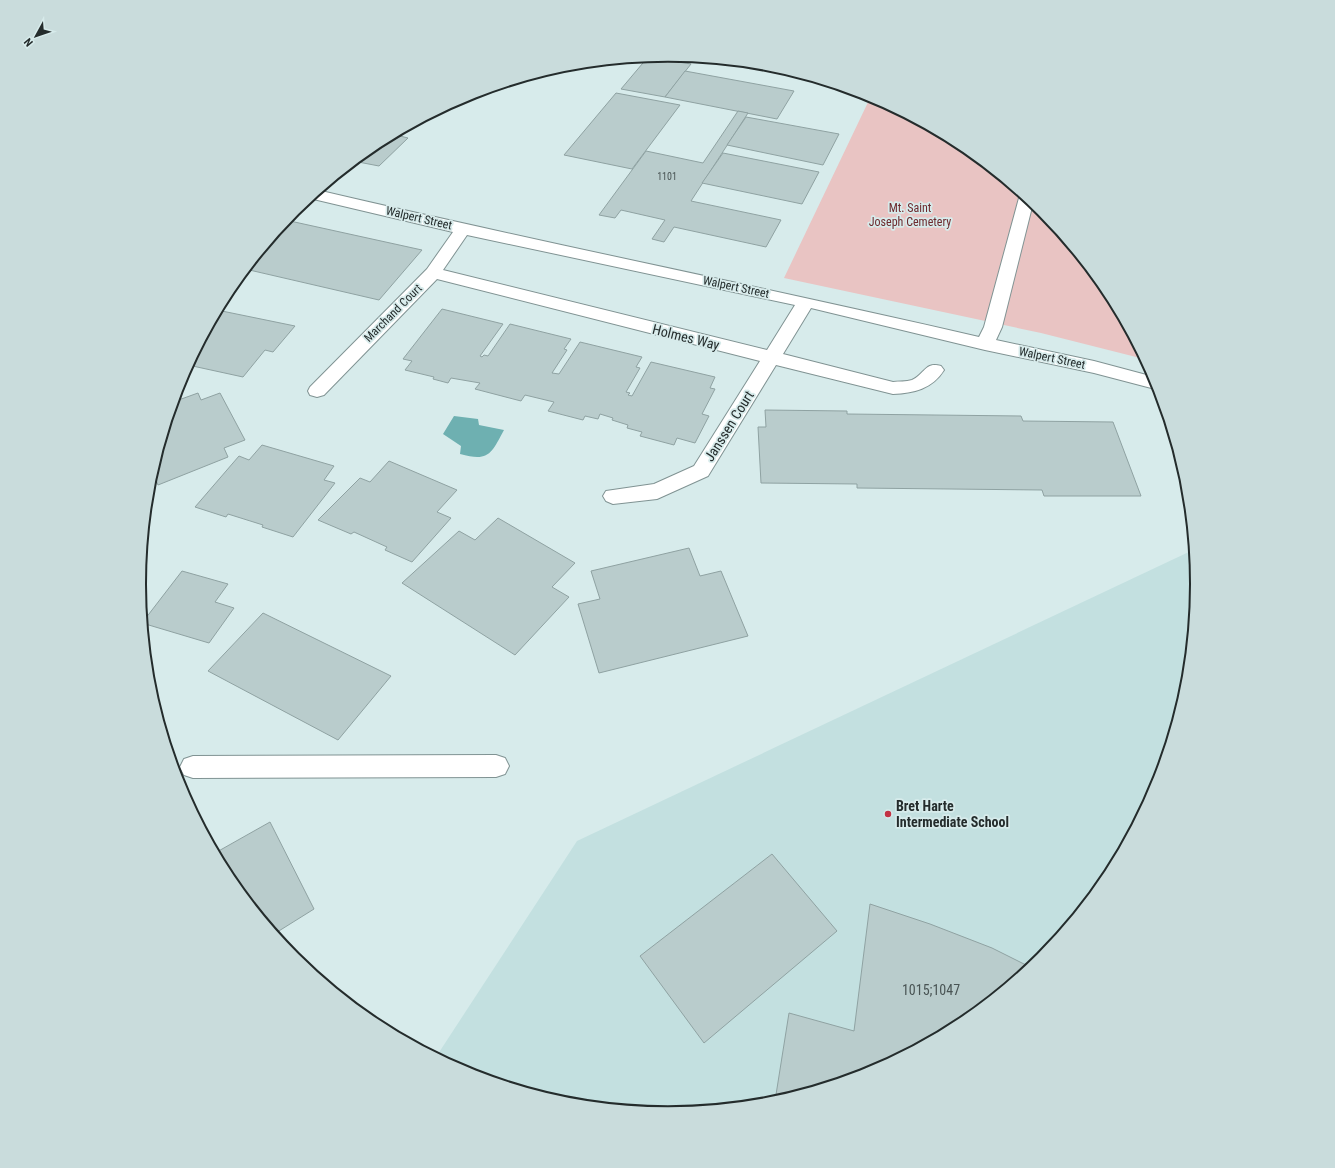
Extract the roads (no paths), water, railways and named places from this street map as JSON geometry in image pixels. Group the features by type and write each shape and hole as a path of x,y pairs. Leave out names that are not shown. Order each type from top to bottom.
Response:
{"street":[{"name":"Walpert Street","path":"319,195 463,229 806,302 985,344 1094,367 1149,382"},
{"path":"985,344 993,327 1025,204"},
{"name":"Marchand Court","path":"317,391 433,273 463,229"},
{"name":"Holmes Way","path":"433,273 893,388 911,387 924,382 935,370"},
{"name":"Janssen Court","path":"613,496 656,491 701,472 806,302"},
{"path":"193,767 496,766"}],"water":[{"path":"454,416 478,419 479,425 504,430 496,445 488,454 477,457 460,454 461,446 443,434"}],"place":[{"name":"Bret Harte Intermediate School","path":"888,814"}],"park label":[{"name":"Mt. Saint Joseph Cemetery","path":"910,215"}]}
